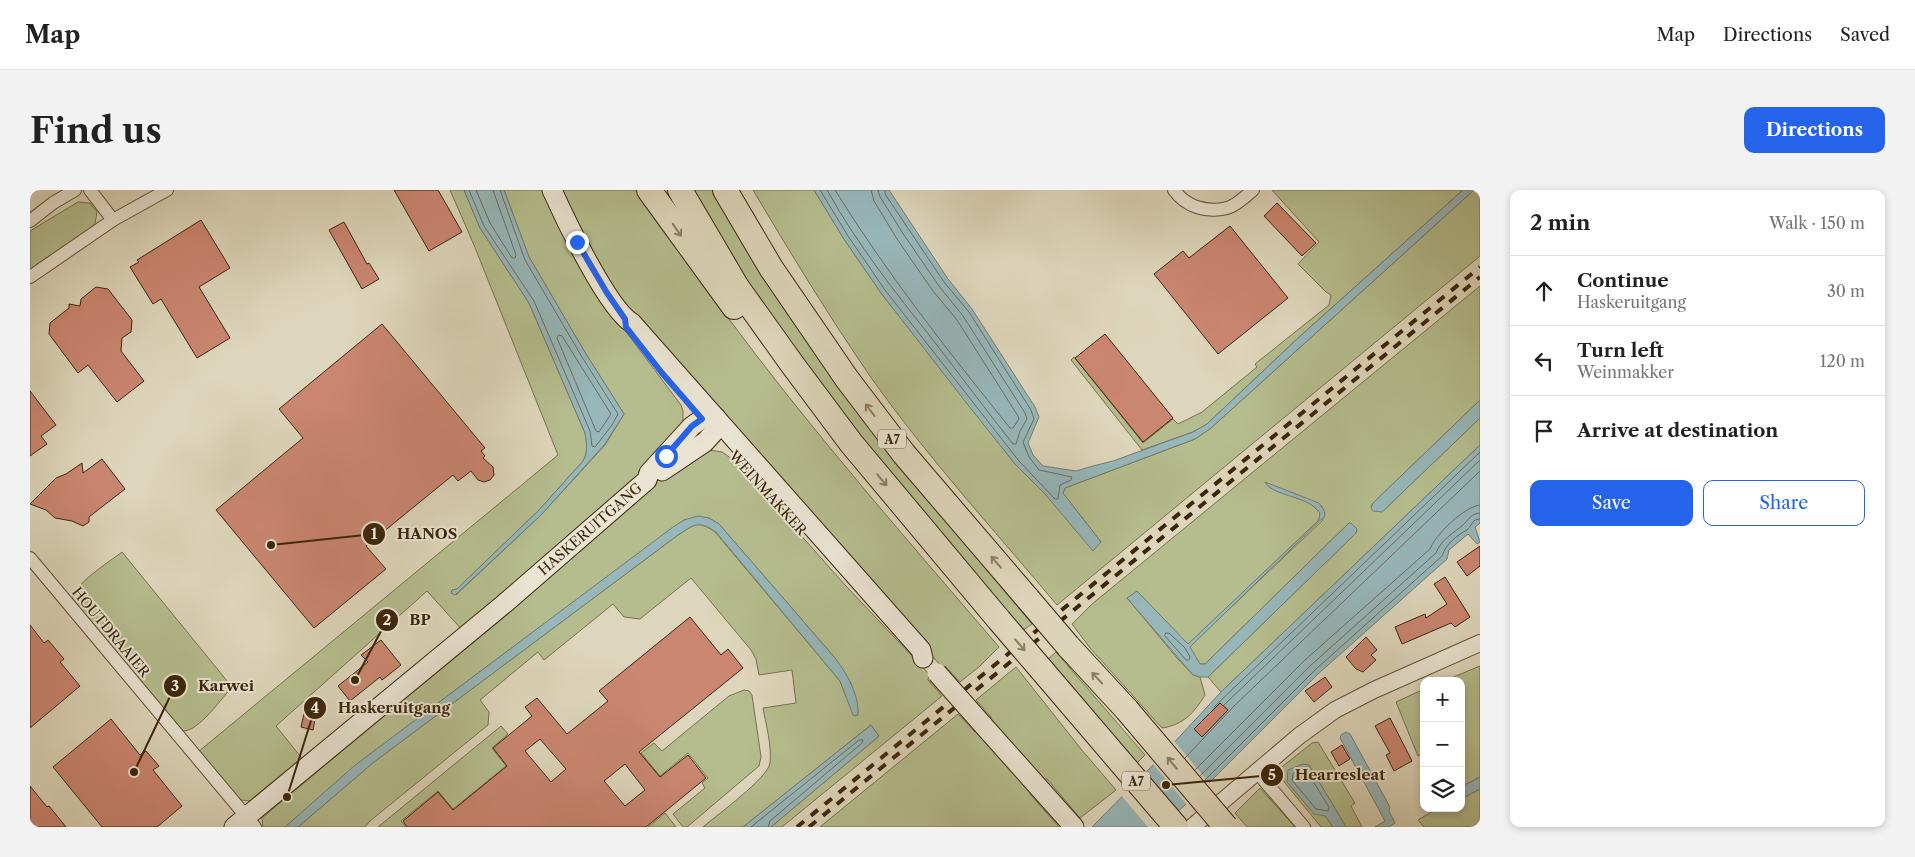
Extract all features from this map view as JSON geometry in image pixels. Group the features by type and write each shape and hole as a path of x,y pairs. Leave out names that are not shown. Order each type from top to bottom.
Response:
{"highway":[{"name":"A7","path":"649,190 797,391 851,443"},
{"name":"A7","path":"680,190 737,287 851,443 1176,827"},
{"name":"A7","path":"725,190 771,268 847,379 904,454 1226,827"},
{"name":"A7","path":"736,190 771,268"}],"main road":[{"name":"WEINMAKKER","path":"552,190 577,242 607,293 625,319 632,323 711,423 885,622 915,654 923,658 937,673 1074,827"},
{"name":"HASKERUITGANG","path":"245,824 522,589 646,480 652,479 705,442 711,423"}],"street":[{"path":"30,221 53,203 75,190"},
{"path":"90,190 113,220"},
{"path":"30,277 113,220 167,190"},
{"path":"1174,190 1192,206 1208,210 1228,208 1253,190"},
{"name":"HOUTDRAAIER","path":"30,558 245,824"},
{"path":"1192,827 1298,736 1335,710 1366,694 1480,643"},
{"path":"1256,771 1304,827"}],"green space":[{"path":"450,190 464,190 480,228 529,303 585,433 587,448 583,461 539,510 457,589 452,590 456,595 541,515 605,445 624,414 529,257 504,190 544,190 609,309 681,405 683,425 648,470 463,631 427,591 276,726 304,761 252,801 240,800 198,752 558,455"},
{"path":"560,190 639,190 712,296 789,397 858,482 999,647 980,666 960,682 945,666 942,667 661,352 608,281"},
{"path":"691,190 712,190 746,248 821,360 945,520 1032,624 1022,631 846,420 772,325"},
{"path":"753,190 814,190 844,239 881,293 1015,464 1045,494 1101,542 1063,493 1065,488 1195,439 1211,428 1474,190 1480,190 1480,256 1057,605 939,466 893,408 826,309"},
{"path":"1272,190 1463,190 1297,339 1207,424 1193,432 1142,450 1071,360 1074,357 1143,443 1173,419 1178,424 1202,412 1257,367 1255,364 1329,305 1331,295 1298,264 1319,242"},
{"path":"78,202 90,203 97,212 95,224 84,238 30,272 30,231"},
{"path":"1480,286 1480,400 1371,507 1382,512 1480,418 1480,445 1221,692 1208,677 1356,533 1352,524 1349,523 1205,664 1200,664 1189,647 1323,520 1322,506 1269,487 1310,503 1320,513 1319,520 1188,645 1127,598 1177,658 1193,675 1200,677 1205,695 1197,707 1182,721 1162,728 1090,648 1072,624 1092,604"},
{"path":"709,450 722,452 735,461 846,586 929,674 928,680 942,696 782,827 771,827 879,736 871,725 743,827 703,827 752,787 767,770 770,763 770,750 763,708 796,703 792,670 759,675 756,659 751,650 691,578 640,619 624,617 613,604 544,660 538,652 480,700 489,712 488,725 365,827 298,827 374,762 678,535 696,525 704,526 715,532 840,681 846,697 858,711 851,683 835,658 719,524 709,518 684,520 450,694 285,827 263,827 262,818 483,633 649,487 673,467"},
{"path":"122,552 232,687 196,726 189,730 183,731 72,599 74,593 85,580"},
{"path":"1056,652 1145,755 1137,763 1047,660"},
{"path":"1480,666 1480,777 1465,785 1465,677 1454,677"},
{"path":"1016,667 1116,790 1080,818 1047,779 1041,779 991,723 991,717 976,700"},
{"path":"744,690 749,691 752,695 761,757 759,766 687,827 683,827 673,814 705,788 702,783 708,778 688,753 660,776 641,753 654,743 662,751 729,696"},
{"path":"1420,691 1420,755 1418,756 1396,702"},
{"path":"958,714 975,732 981,733 1031,788 1030,794 1059,827 820,827"},
{"path":"501,726 508,734 492,748 506,766 453,809 438,791 401,821 406,827 378,827"},
{"path":"1318,742 1355,803 1351,806 1362,827 1346,827 1309,765 1325,816 1333,827 1321,827 1285,783 1278,770 1312,743"},
{"path":"1260,788 1295,827 1247,827 1235,813"},
{"path":"1480,789 1480,827 1424,827 1418,820 1431,812 1465,812 1465,797"},
{"path":"665,813 676,827 648,827"}],"water":[{"path":"464,190 504,190 529,257 624,414 605,444 541,515 455,595 451,593 452,590 457,589 539,510 583,461 587,448 585,433 529,303 480,228"},
{"path":"814,190 889,190 948,279 972,309 1035,407 1039,417 1028,443 1033,455 1043,466 1076,471 1113,461 1193,432 1207,424 1297,339 1463,190 1474,190 1211,428 1195,439 1065,488 1063,493 1101,542 1093,551 1045,494 1015,464 881,293 844,239"},
{"path":"1480,400 1480,418 1382,512 1373,511 1371,508 1373,503"},
{"path":"1480,445 1480,523 1475,527 1480,542 1477,544 1468,534 1449,550 1447,559 1318,674 1208,784 1161,827 1092,827 1221,692"},
{"path":"1265,482 1319,503 1324,510 1325,516 1190,647 1200,664 1205,664 1349,523 1357,529 1356,533 1208,677 1193,675 1127,598 1137,591 1188,644 1319,520 1320,513 1315,507 1275,491"},
{"path":"698,516 709,518 719,524 835,658 844,671 857,699 858,715 853,715 840,681 716,532 705,526 697,525 678,535 374,762 298,827 285,827 354,766 673,527 684,520"},
{"path":"871,725 879,736 771,827 743,827"},
{"path":"1346,732 1350,734 1390,807 1389,811 1395,823 1389,827 1375,827 1385,821 1340,738"},
{"path":"1303,764 1309,765 1346,827 1333,827 1325,816 1314,814 1287,782 1288,770"},
{"path":"1480,777 1480,789 1465,797 1465,785"}],"pier":[{"path":"1173,740 1211,785 1188,806 1152,763"},
{"path":"1144,771 1180,813 1165,827 1148,827 1120,794"}],"building":[{"path":"394,190 438,190 462,232 429,251"},
{"path":"1277,203 1316,243 1302,256 1264,216"},
{"path":"201,220 230,268 199,287 230,338 197,358 161,299 153,304 130,267 139,262 137,260"},
{"path":"344,222 367,264 369,263 379,279 362,289 329,230"},
{"path":"1230,226 1288,298 1218,354 1154,274 1183,251 1189,258"},
{"path":"96,287 108,289 132,320 131,332 122,338 121,351 144,381 117,402 88,365 78,373 49,334 50,323 69,308 69,304 80,306 81,299"},
{"path":"382,324 485,448 481,451 485,456 483,458 493,467 494,475 490,480 484,482 478,480 471,471 458,481 453,475 366,546 386,569 314,628 216,510 303,438 279,409"},
{"path":"1105,334 1173,418 1143,442 1075,358"},
{"path":"30,391 56,425 41,436 47,444 30,456"},
{"path":"102,459 125,489 89,517 89,522 83,526 72,521 55,518 46,510 30,504 56,478 66,474 82,463 83,473"},
{"path":"1480,546 1480,566 1467,576 1457,562"},
{"path":"1445,577 1470,617 1455,627 1451,623 1402,644 1395,627 1425,614 1426,618 1447,604 1434,584"},
{"path":"690,617 721,655 728,649 743,668 639,752 660,777 688,755 706,778 646,827 407,827 403,821 438,792 453,810 507,766 493,748 532,716 525,707 537,698 567,734 608,701 599,691","holes":["540,739 566,769 551,782 525,751","625,764 645,790 625,806 604,781"]},
{"path":"30,625 44,643 48,640 64,659 60,662 80,686 30,728"},
{"path":"1366,637 1377,650 1371,655 1376,660 1363,672 1356,669 1346,657"},
{"path":"381,640 401,665 382,680 380,677 350,701 338,686 368,662 361,655"},
{"path":"1325,677 1332,687 1314,702 1305,691"},
{"path":"1220,703 1228,710 1202,737 1194,729"},
{"path":"306,705 317,708 313,730 301,727"},
{"path":"1390,718 1412,761 1394,771 1386,755 1390,753 1375,726"},
{"path":"111,719 140,755 146,751 159,766 153,770 182,806 157,827 102,827 53,767"},
{"path":"1342,745 1350,759 1339,766 1331,752"},
{"path":"30,786 47,807 49,806 66,827 30,827"}],"railway":[{"path":"797,827 1480,267"},
{"path":"809,827 1480,277"}],"place":[{"name":"HANOS","path":"271,545"},
{"name":"BP","path":"355,680"},
{"name":"Karwei","path":"134,772"},
{"name":"Hearresleat","path":"1166,785"},
{"name":"Haskeruitgang","path":"287,797"}],"route":[{"path":"577,242 607,293 625,319 626,327 662,373 702,419 684,434 666,456"}]}
